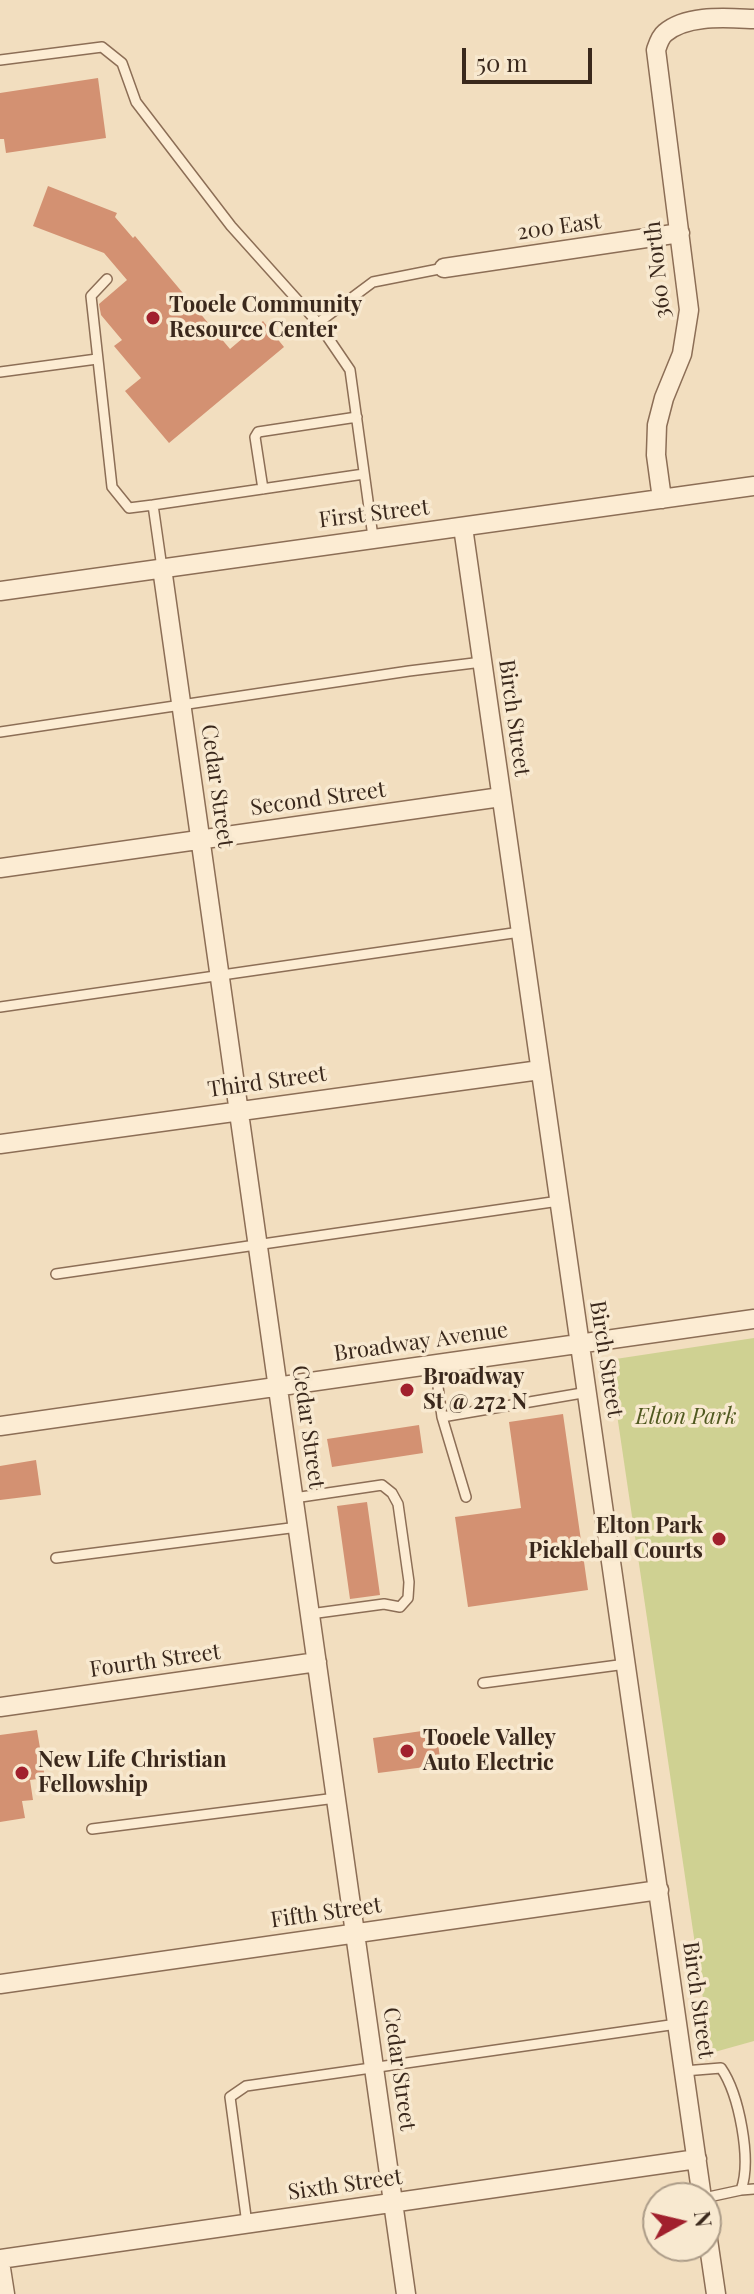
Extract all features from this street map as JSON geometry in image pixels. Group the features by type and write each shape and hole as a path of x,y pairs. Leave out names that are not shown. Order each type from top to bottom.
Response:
{"street":[{"name":"360 North","path":"662,499 656,455 657,425 682,354 689,310 656,71 656,50 663,34 694,21 754,19"},
{"name":"200 East","path":"444,268 680,233"},
{"name":"First Street","path":"0,591 754,486"},
{"name":"Birch Street","path":"463,527 701,2182"},
{"name":"Cedar Street","path":"162,568 406,2294"},
{"name":"Second Street","path":"0,868 501,797"},
{"name":"Third Street","path":"0,1144 540,1070"},
{"name":"Broadway Avenue","path":"0,1426 754,1319"},
{"name":"Fourth Street","path":"0,1707 317,1662"},
{"name":"Fifth Street","path":"0,1984 659,1890"},
{"name":"Sixth Street","path":"0,2260 697,2159"},
{"path":"0,2260 5,2294"},
{"path":"711,2262 716,2294"}],"lane":[{"path":"0,60 102,47 122,63 136,102 231,226 318,323 350,370 373,537"},
{"path":"318,323 373,282 444,268"},
{"path":"107,279 91,296 97,359 112,487 129,508 364,474"},
{"path":"0,372 97,359"},
{"path":"263,489 255,437 258,432 357,417"},
{"path":"153,505 162,568"},
{"path":"0,732 482,662"},
{"path":"0,1007 520,932"},
{"path":"56,1274 559,1201"},
{"path":"435,1364 442,1417 466,1497"},
{"path":"442,1417 588,1392"},
{"path":"294,1498 382,1485 392,1493 398,1504 409,1582 408,1598 400,1607 384,1604 310,1614"},
{"path":"56,1558 298,1527"},
{"path":"483,1683 626,1664"},
{"path":"92,1829 336,1798"},
{"path":"247,2224 230,2097 246,2086 677,2024"},
{"path":"684,2071 721,2068 731,2082 740,2119 745,2177 741,2190"},
{"path":"722,2194 754,2189"}],"green space":[{"name":"Elton Park","path":"754,1338 754,2041 711,2053 609,1360"}],"building":[{"path":"98,78 106,138 6,153 4,139 0,139 0,93"},
{"name":"Tooele Community Resource Center","path":"48,186 117,213 115,217 133,238 135,236 230,349 263,321 284,347 169,443 125,391 141,378 114,346 122,340 101,315 99,304 127,280 104,253 33,226"},
{"path":"563,1414 588,1590 468,1607 455,1517 521,1508 509,1422"},
{"path":"419,1425 423,1453 332,1467 327,1439"},
{"path":"36,1460 41,1495 0,1500 0,1466"},
{"path":"367,1502 380,1595 350,1599 337,1506"},
{"name":"Tooele Valley Auto Electric","path":"436,1729 441,1765 378,1773 373,1738"},
{"name":"New Life Christian Fellowship","path":"37,1730 45,1778 30,1780 33,1800 22,1801 25,1818 0,1822 0,1735"}],"place":[{"name":"Tooele Community Resource Center","path":"153,318"},
{"name":"Broadway St @ 272 N","path":"407,1390"},
{"name":"Elton Park Pickleball Courts","path":"719,1539"},
{"name":"Tooele Valley Auto Electric","path":"407,1751"},
{"name":"New Life Christian Fellowship","path":"22,1773"}]}
